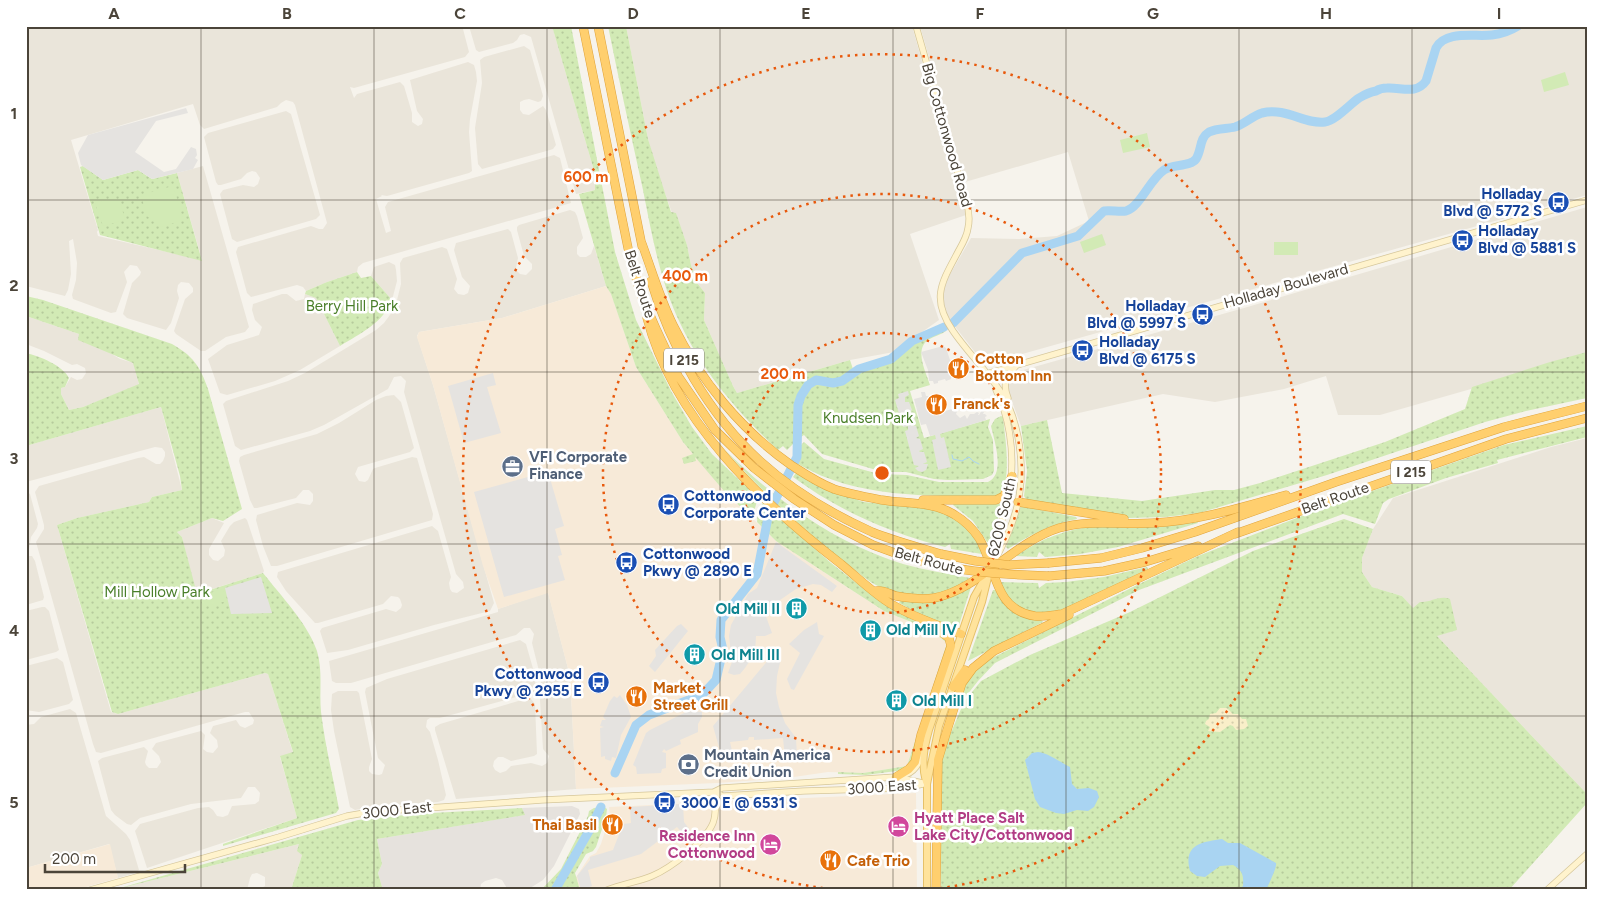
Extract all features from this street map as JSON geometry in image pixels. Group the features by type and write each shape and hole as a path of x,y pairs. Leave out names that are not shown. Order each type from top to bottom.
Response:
{"highway":[{"name":"Belt Route","path":"583,26 628,248 640,292 678,376 715,430 754,468 794,499 834,525 873,545 906,557 972,572 1049,576 1104,571 1145,562 1238,532 1506,439 1587,418"},
{"name":"Belt Route","path":"598,26 651,283 667,327 688,368 720,417 760,461 800,492 839,516 874,532 941,554 1008,565 1101,558 1195,532 1336,482 1504,427 1587,406"},
{"path":"641,241 672,324 695,365 729,410 771,451 809,477 834,489 882,500 926,504 942,508 955,515 969,525 980,540 998,589 1015,608 1035,616 1062,614 1238,532"},
{"path":"640,292 651,335 670,376 708,438 745,479 812,542 890,603 927,621 961,634"},
{"path":"882,500 996,500 1004,496 1012,476"},
{"path":"875,591 880,590 910,598 934,598 953,592 1024,545 1059,528 1098,522 1154,523 1218,513 1336,482"},
{"path":"1018,502 1154,523"},
{"path":"953,686 970,665 979,658 1069,615 1099,598"},
{"path":"896,776 910,769 915,762 920,735 951,646 949,638 927,621"},
{"path":"936,890 937,775 940,753 965,678 979,662 994,652"}],"main road":[{"name":"Big Cottonwood Road","path":"916,26 969,217 967,234 942,284 939,294 940,304 951,330 986,374"},
{"name":"Holladay Boulevard","path":"986,374 1587,200"},
{"path":"1012,412 1004,381 1018,364"},
{"name":"6200 South","path":"927,784 922,768 924,746 974,596 1003,546 1018,502 1022,478 1022,458 1012,412 1002,393 986,374"},
{"name":"6200 South","path":"927,890 927,784 936,736 982,602 994,543 1008,501 1012,476 1012,459 1007,422 991,379"},
{"path":"896,776 908,774 914,770 924,746"},
{"name":"3000 East","path":"90,890 347,816 370,812 533,800 714,792 722,788 896,776 927,784"},
{"name":"3000 East","path":"714,792 723,796 905,788 927,784"},
{"path":"608,890 652,876 672,864 700,841 714,822 716,806 714,792"},
{"path":"1547,890 1587,854"}],"shaded area":[{"path":"26,26 467,26 463,29 469,52 465,57 354,88 350,87 354,98 357,94 400,82 404,86 412,113 412,122 418,126 422,124 423,119 417,111 410,80 468,62 474,65 476,72 477,81 469,132 472,171 387,196 381,195 376,199 386,233 391,231 385,207 388,202 554,155 560,158 571,203 363,263 358,267 357,272 306,291 303,287 297,285 251,297 247,293 236,252 238,247 311,226 323,229 327,223 293,102 286,100 277,107 204,129 200,125 193,104 71,140 98,230 98,236 202,260 177,173 203,166 249,327 245,332 226,337 205,351 201,351 174,331 185,299 193,292 193,288 189,283 181,282 178,285 179,298 171,323 166,330 127,318 123,314 132,283 141,272 137,266 130,265 124,272 127,282 116,312 111,313 73,299 77,263 73,239 69,241 71,274 65,296 26,286"},
{"path":"469,26 552,26 595,174 595,190 576,194 531,37 524,34 520,35 513,43 479,52 476,50"},
{"path":"626,26 912,26 966,215 910,234 939,320 894,352 850,360 737,393 704,320 705,293 698,284 676,214 672,213 655,165 648,139"},
{"path":"920,26 1587,26 1587,195 990,363 978,356 953,324 945,312 942,299 944,285 971,238 1019,239 1057,236 1089,221 1068,152 965,182"},
{"path":"524,46 530,50 543,96 541,101 538,102 529,99 520,102 520,110 523,114 529,115 543,106 546,110 556,145 550,150 482,169 478,164 475,128 482,83 480,60 484,57"},
{"path":"186,108 188,113 156,121 135,152 164,172 176,169 191,147 196,149 197,155 195,158 198,160 193,169 152,179 138,170 103,180 81,165 78,153 88,135"},
{"path":"286,111 291,114 320,215 316,219 237,242 232,239 220,194 223,190 243,185 254,187 258,184 260,178 256,172 252,171 241,179 218,185 204,137 208,133"},
{"path":"1587,207 1587,360 1478,387 1380,415 1338,415 1326,376 1284,389 1215,402 1163,394 1021,426 1007,388 1006,380 1012,373 1244,308"},
{"path":"570,210 575,212 577,216 583,238 577,247 577,254 580,257 586,257 591,254 594,246 606,286 502,318 419,332 417,336 433,385 494,603 490,611 348,650 327,653 320,631 322,628 386,609 396,612 402,605 400,599 391,596 383,604 315,623 286,591 277,577 278,572 432,526 438,531 451,577 450,589 452,592 457,593 464,588 463,582 456,574 404,392 406,381 401,376 394,377 388,389 310,431 241,450 235,446 223,404 226,401 288,381 305,373 376,330 395,308 401,284 400,263 403,258 442,247 447,249 457,279 454,289 458,294 464,295 468,293 470,286 462,277 454,250 456,243 508,229 511,232 518,258 517,271 520,274 526,275 532,269 532,264 524,256 517,227"},
{"path":"389,262 395,265 397,281 392,300 371,276 374,267"},
{"path":"606,286 611,294 636,367 683,442 724,491 776,541 884,611 931,630 947,643 907,766 863,773 828,772 787,778 717,783 576,789 570,676 548,593 498,609 483,566 433,385 417,337 419,332 502,318"},
{"path":"287,294 296,301 304,299 305,294 316,298 340,346 300,370 275,381 227,395 220,393 208,359 227,345 259,335 262,327 255,320 252,310 253,304"},
{"path":"26,316 79,334 120,359 134,363 139,385 83,407 69,410 61,394 61,388 65,387 71,377 77,380 82,379 86,373 85,368 77,364 72,365 26,344"},
{"path":"943,346 946,348 951,363 948,365 952,373 965,371 967,373 959,377 951,377 951,379 946,381 945,379 938,381 938,383 934,384 933,381 929,381 928,370 921,352"},
{"path":"493,373 496,385 487,387 501,433 464,443 448,386"},
{"path":"908,391 909,395 905,397 905,402 909,402 912,410 908,413 913,413 916,423 912,425 916,426 919,436 916,438 920,439 923,449 919,451 924,452 927,462 923,464 928,464 926,470 922,472 915,468 919,466 914,465 905,431 908,430 908,426 903,427 895,400 899,398 898,394"},
{"path":"921,392 925,392 926,396 928,396 933,412 939,413 955,408 958,409 956,414 960,418 965,415 967,419 970,414 977,412 979,415 982,410 983,414 987,416 985,417 986,420 940,434 941,438 944,437 951,467 938,470 932,440 936,439 935,435 930,436 926,424 921,425 914,399 922,397"},
{"path":"394,395 401,402 414,448 410,452 358,467 355,474 359,481 365,482 375,468 412,457 417,458 433,514 432,520 277,566 271,566 263,546 256,520 257,515 297,503 310,505 313,501 313,494 309,490 303,490 296,498 254,508 239,461 240,457 317,434 376,400"},
{"path":"161,407 182,490 152,497 149,502 77,518 57,525 111,712 118,714 265,673 268,674 293,753 280,757 297,818 147,868 135,831 140,824 198,808 209,807 217,816 223,817 228,815 232,806 255,804 259,801 260,793 255,787 248,787 241,798 191,804 140,818 131,825 115,815 111,810 98,761 102,758 144,747 148,751 146,765 149,768 157,768 161,762 159,756 152,749 156,743 201,731 205,735 203,749 213,753 218,747 217,740 210,733 213,726 236,720 240,726 245,728 253,724 254,720 249,712 245,712 101,753 96,752 36,542 44,529 44,525 35,492 39,486 138,458 144,457 156,464 160,464 163,461 165,452 162,448 155,447 26,482 26,446"},
{"path":"1587,438 1587,794 1432,631 1402,596 1372,587 1362,572 1362,558 1373,529 1393,498 1551,447"},
{"path":"546,472 549,475 564,526 555,529 562,555 558,556 565,580 504,597 474,492"},
{"path":"26,491 30,494 38,524 31,537 29,549 26,550"},
{"path":"212,518 224,523 209,549 209,555 213,560 218,561 224,556 225,550 221,541 230,526 234,522 245,518 264,571 263,573 196,594 182,537 177,532"},
{"path":"776,542 837,586 832,592 821,585 813,584 796,589 764,611 772,633 765,636 756,636 755,653 740,674 728,673 732,662 729,636 731,625 748,594 757,588"},
{"path":"26,556 32,556 35,561 44,597 43,600 26,605"},
{"path":"261,577 272,613 231,614 225,588"},
{"path":"548,592 570,676 576,789 456,799 435,730 435,727 440,724 525,699 531,699 535,704 537,754 511,761 498,757 494,761 493,766 500,773 506,771 511,766 531,763 542,766 547,763 549,756 543,749 540,700 541,679 532,643 534,634 530,628 524,628 516,635 351,683 336,683 332,681 329,661 498,612 498,609"},
{"path":"42,607 49,611 59,650 26,660 26,611"},
{"path":"817,622 819,634 824,636 794,690 791,689 787,679 800,653 789,644 804,630"},
{"path":"681,624 688,631 655,672 649,666 656,656 655,650"},
{"path":"520,640 526,644 534,672 536,688 534,692 427,720 426,727 430,732 446,795 444,800 375,806 355,810 350,807 334,731 331,710 332,694 338,691 357,691 359,693 372,759 369,771 372,774 379,775 382,774 385,765 378,758 365,692 366,688 387,679"},
{"path":"57,658 63,662 73,700 69,704 39,712 26,710 26,666"},
{"path":"781,658 776,693 779,707 785,723 796,738 797,757 785,758 783,738 754,740 754,737 749,737 748,740 730,742 733,755 722,758 713,726 769,659"},
{"path":"620,695 627,705 631,717 621,735 616,758 612,757 611,761 605,759 605,756 601,757 600,728 604,727 600,726 602,720 606,720 603,717 610,701 614,696 617,698"},
{"path":"70,709 76,713 106,816 130,840 139,870 135,873 118,878 109,844 26,868 26,725 34,724 41,717"},
{"path":"688,711 702,712 702,717 698,724 698,732 680,740 681,744 666,751 664,749 662,752 666,753 666,768 662,769 661,773 637,774 636,767 633,765 646,733"},
{"path":"916,793 917,890 580,890 576,877 590,856 596,853 601,844 610,815 609,807"},
{"path":"683,804 684,822 690,830 684,835 677,827 641,854 588,870 592,886 581,890 577,876 590,860 590,857 613,850 623,824 631,823 630,807"},
{"path":"572,806 579,809 580,814 554,866 543,880 527,890 508,890 502,880 496,878 481,884 480,890 383,890 378,873 382,864 377,839 524,815 522,808"},
{"path":"110,844 118,878 76,890 26,890 26,868"},
{"path":"299,844 302,855 291,890 258,890 265,886 265,877 257,873 252,874 247,890 113,890"}],"green space":[{"path":"552,26 571,26 615,252 636,320 671,391 692,427 712,454 758,498 752,518 724,491 695,457 696,461 684,464 682,458 693,454 683,442 636,367 611,294 606,286 579,194 595,190 595,174"},
{"name":"Knudsen Park","path":"608,26 626,26 648,139 671,212 676,213 687,245 691,265 698,284 705,293 704,320 737,393 850,360 854,372 891,359 912,341 944,327 946,331 928,340 922,349 922,361 930,385 910,391 924,438 990,419 988,427 993,440 994,471 992,475 983,479 948,480 934,479 906,472 883,472 822,454 804,435 787,450 783,446 778,450 749,422 723,392 690,342 667,292 653,241"},
{"path":"1565,72 1569,85 1544,92 1541,80"},
{"path":"1147,133 1150,147 1123,153 1120,140"},
{"path":"83,166 103,180 138,170 152,179 177,173 202,261 100,235 80,167"},
{"path":"169,187 174,188 183,220 161,227 147,216 141,195"},
{"path":"113,198 121,205 125,220 103,226 95,203"},
{"path":"1102,234 1106,245 1084,253 1080,242"},
{"path":"1274,242 1298,242 1298,255 1274,255"},
{"name":"Berry Hill Park","path":"357,272 361,278 371,276 392,300 377,321 340,346 316,298 305,294 306,291 327,282"},
{"name":"Mill Hollow Park","path":"26,296 43,300 172,344 191,357 199,368 208,389 242,509 223,521 212,518 177,532 182,537 197,594 263,573 293,610 313,641 319,659 321,712 339,809 336,813 223,846 223,844 297,818 280,756 293,752 268,674 265,673 118,714 112,712 57,525 77,518 149,502 152,497 182,490 180,476 161,407 26,446 26,353 50,362 62,369 66,374 69,378 65,387 61,388 61,394 69,410 83,407 139,384 133,363 78,340 79,334 26,316"},
{"path":"1587,352 1587,398 1485,422 1327,475 1199,513 1165,517 1127,518 1027,501 1024,496 1027,471 1021,426 1047,420 1062,493 1142,501 1215,490 1234,490 1385,442 1465,409 1472,387"},
{"path":"1003,417 1007,465 1003,494 993,497 918,495 868,489 844,484 798,464 799,447 804,442 824,459 879,474 907,475 939,482 988,482 993,478 998,464 991,426 995,419"},
{"path":"1587,426 1587,437 1497,460 1498,463 1446,478 1389,499 1383,503 1375,524 1343,514 1139,590 995,663 959,705 949,737 964,702 981,681 1030,655 1130,612 1253,551 1344,519 1373,529 1362,558 1362,572 1372,587 1402,596 1413,608 1420,602 1442,598 1450,599 1457,630 1437,636 1587,794 1587,803 1509,890 941,890 940,785 942,771 940,763 964,686 970,676 986,661 1198,556 1315,511 1504,445"},
{"path":"724,449 743,468 785,502 806,517 853,544 903,564 970,578 949,590 926,595 903,594 876,585 798,523 752,480"},
{"path":"796,473 862,502 917,506 934,509 949,515 963,523 974,536 982,554 951,549 950,544 945,547 905,535 866,520 810,489 793,477"},
{"path":"955,502 1002,504 990,542 987,542 973,521 953,505"},
{"path":"763,503 831,563 882,603 940,634 948,642 948,649 912,763 904,770 866,775 838,774 838,772 863,773 907,766 947,643 931,630 884,611 776,541 757,522 758,511"},
{"path":"1021,506 1076,517 1077,519 1041,531 1008,549 1006,547"},
{"path":"1197,520 1198,523 1118,547 1080,554 1045,557 1039,552 1037,557 1016,556 1035,544 1055,535 1076,529 1103,526 1147,527"},
{"path":"1147,567 1148,569 1059,612 1036,614 1021,609 1010,600 998,582 1038,583 1039,588 1046,583 1104,577"},
{"path":"971,587 959,625 956,628 926,617 899,603 901,600 913,602"},
{"path":"223,589 227,601 203,607 200,596"},
{"path":"993,590 1020,614 1043,622 968,661"},
{"path":"604,807 607,809 606,817 596,847 593,851 586,854 575,873 580,890 541,890 561,869 589,811 594,808"},
{"path":"522,808 525,815 377,839 382,864 378,873 383,890 291,890 302,855 297,851 299,844 113,890 358,820 414,814"}],"sand":[{"path":"1220,708 1227,708 1233,714 1238,714 1242,719 1246,719 1248,726 1244,729 1236,730 1230,725 1220,732 1208,731 1210,727 1205,724 1206,721 1209,719 1210,714 1216,713"}],"water":[{"path":"1038,752 1070,767 1072,784 1077,789 1089,788 1097,791 1099,797 1094,807 1088,811 1077,810 1064,814 1040,807 1035,799 1025,760 1032,753"},
{"path":"1222,839 1228,843 1240,843 1276,863 1266,890 1239,890 1243,886 1243,876 1233,865 1220,866 1205,877 1197,876 1190,871 1189,855 1196,846"}],"waterway":[{"path":"953,323 1022,253 1078,236 1104,211 1126,211 1131,208 1164,170 1193,162 1198,156 1204,137 1209,132 1235,127 1258,114 1271,112 1280,112 1310,121 1329,121 1338,116 1359,98 1369,93 1386,88 1418,88 1426,81 1436,48 1440,42 1453,37 1496,35 1518,26"},
{"path":"615,773 636,725 649,715 702,695 716,680 723,650 720,637 721,620 757,574 769,512 797,457 798,405 808,385 816,380 833,383 842,381 859,369 891,359 912,341 944,327"},
{"path":"952,455 953,459 962,461 969,457 979,464"},
{"path":"555,890 601,807"}],"place":[{"name":"Holladay Blvd @ 5772 S","path":"1558,203"},
{"name":"Holladay Blvd @ 5881 S","path":"1462,240"},
{"name":"Holladay Blvd @ 5997 S","path":"1202,315"},
{"name":"Holladay Blvd @ 6175 S","path":"1083,351"},
{"name":"Cotton Bottom Inn","path":"959,368"},
{"name":"Franck's","path":"937,404"},
{"name":"VFI Corporate Finance","path":"513,466"},
{"name":"Cottonwood Corporate Center","path":"668,505"},
{"name":"Cottonwood Pkwy @ 2890 E","path":"627,563"},
{"name":"Old Mill II","path":"796,609"},
{"name":"Old Mill IV","path":"870,630"},
{"name":"Old Mill III","path":"695,655"},
{"name":"Cottonwood Pkwy @ 2955 E","path":"598,683"},
{"name":"Market Street Grill","path":"637,697"},
{"name":"Old Mill I","path":"896,701"},
{"name":"Mountain America Credit Union","path":"688,764"},
{"name":"3000 E @ 6531 S","path":"665,803"},
{"name":"Thai Basil","path":"613,825"},
{"name":"Hyatt Place Salt Lake City/Cottonwood","path":"898,827"},
{"name":"Residence Inn Cottonwood","path":"771,845"},
{"name":"Cafe Trio","path":"831,861"}]}
